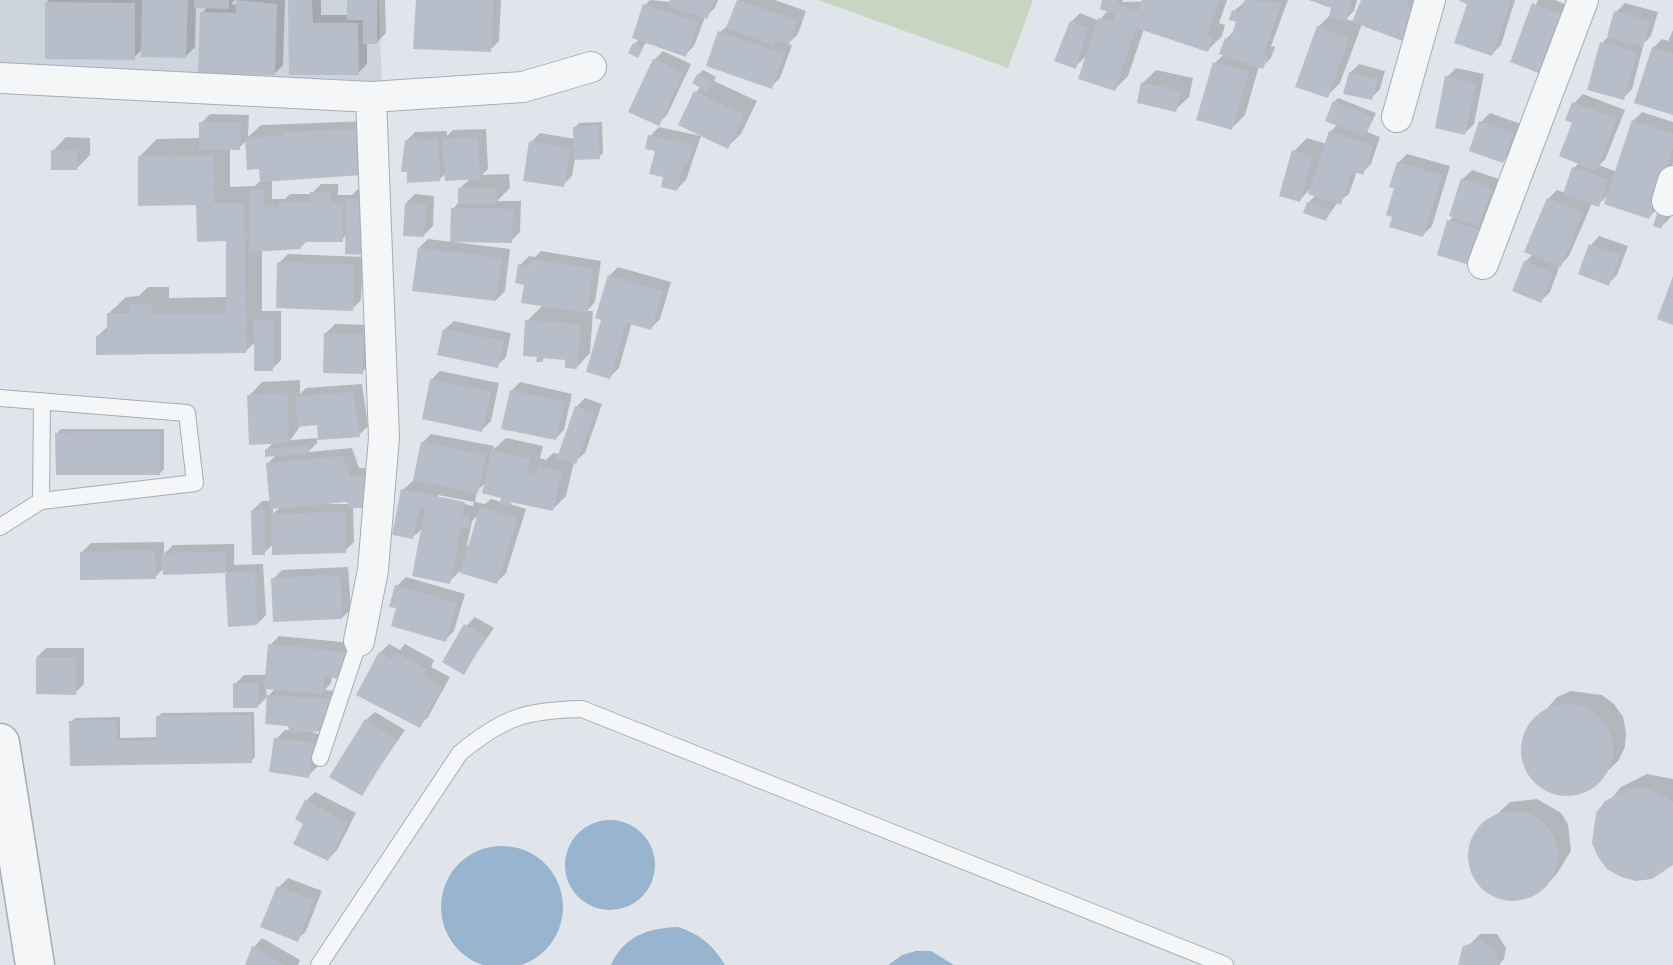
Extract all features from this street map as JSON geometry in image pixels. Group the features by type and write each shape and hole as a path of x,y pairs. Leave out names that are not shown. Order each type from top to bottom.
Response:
{"street":[{"path":"1397,117 1430,0"},
{"path":"1483,264 1583,0"},
{"path":"0,78 371,97 523,87 591,68"},
{"path":"359,641 373,570 384,438 371,97"},
{"path":"0,743 35,965"}],"lane":[{"path":"0,398 187,413 195,483 41,501 0,527"},
{"path":"41,501 42,401"},
{"path":"320,758 359,641"},
{"path":"319,965 460,752 492,726 539,709 582,709 1225,965"}],"shaded area":[{"path":"0,0 379,0 382,87 0,67"}],"green space":[{"path":"818,0 1033,0 1008,68"}],"water":[{"path":"610,820 627,823 642,833 652,848 655,865 652,882 642,897 627,907 610,910 593,907 578,897 568,882 565,865 568,848 578,833 593,823"},
{"path":"502,846 525,851 545,864 558,884 563,907 558,930 545,950 525,963 502,968 479,963 459,950 446,930 441,907 446,884 459,864 479,851"},
{"path":"678,927 706,942 725,965 611,965 630,940 657,929"},
{"path":"931,951 954,965 888,965 902,955"}],"building":[{"path":"142,0 188,0 186,58 141,57"},
{"path":"194,0 229,0 229,9 194,8"},
{"path":"236,0 277,4 275,75 198,74 200,12 236,13"},
{"path":"288,0 312,0 313,23 358,23 359,75 289,75"},
{"path":"347,0 377,0 377,44 363,44 363,20 347,20"},
{"path":"416,0 493,0 491,52 413,49"},
{"path":"670,0 714,0 707,19 668,5"},
{"path":"737,0 798,20 789,45 776,40 774,46 726,28"},
{"path":"1102,0 1118,0 1114,14 1100,9"},
{"path":"1142,0 1219,0 1207,37 1213,39 1208,52 1136,28 1115,91 1078,79 1098,18 1113,22 1118,4 1138,11"},
{"path":"1245,0 1282,3 1263,55 1268,56 1263,69 1219,54 1225,38 1230,40 1236,22 1229,20 1232,10 1240,13"},
{"path":"1309,0 1352,0 1345,22 1329,17 1331,8"},
{"path":"1361,0 1409,0 1406,8 1414,10 1411,44 1352,22"},
{"path":"1458,0 1511,0 1492,56 1454,43 1467,4"},
{"path":"45,2 135,3 135,60 45,59"},
{"path":"1532,3 1572,19 1549,77 1510,62"},
{"path":"643,4 698,23 686,57 632,38"},
{"path":"1614,11 1650,21 1643,47 1607,37"},
{"path":"1070,21 1088,28 1076,69 1054,61"},
{"path":"1317,26 1349,38 1328,98 1295,87"},
{"path":"718,31 784,54 772,89 706,66"},
{"path":"1600,42 1637,52 1624,100 1587,90"},
{"path":"633,43 643,48 638,58 628,53"},
{"path":"1652,47 1673,54 1673,115 1634,103"},
{"path":"653,59 683,73 659,126 628,112"},
{"path":"1213,62 1249,72 1232,130 1196,120"},
{"path":"1349,72 1377,79 1372,100 1343,94"},
{"path":"698,73 713,82 707,92 692,83"},
{"path":"1445,76 1476,83 1465,135 1435,128"},
{"path":"1141,82 1181,91 1176,112 1137,103"},
{"path":"694,91 744,115 728,149 678,125"},
{"path":"1333,101 1373,117 1365,137 1325,121"},
{"path":"1572,102 1617,119 1596,171 1559,156 1572,123 1565,120"},
{"path":"1632,120 1673,134 1673,148 1649,219 1604,204"},
{"path":"1479,121 1514,133 1503,163 1469,151"},
{"path":"199,122 241,123 240,150 199,149"},
{"path":"598,125 600,159 574,160 573,127"},
{"path":"362,129 363,175 260,182 259,169 247,170 245,138 284,136 281,132"},
{"path":"1329,131 1373,146 1363,175 1352,171 1341,205 1308,194"},
{"path":"648,135 693,145 688,163 684,162 677,191 661,187 663,177 649,174 655,151 645,149"},
{"path":"478,137 480,179 445,181 442,139"},
{"path":"438,139 440,181 407,183 407,172 401,172 405,140"},
{"path":"529,141 570,148 564,187 523,181"},
{"path":"51,150 77,151 77,170 51,170"},
{"path":"1292,150 1313,157 1300,202 1279,196"},
{"path":"213,155 214,203 244,203 246,353 96,355 96,336 107,333 107,313 129,313 129,304 152,304 152,314 226,314 226,241 197,242 196,205 138,206 138,156"},
{"path":"1397,162 1442,175 1423,237 1389,227 1392,217 1386,215 1394,188 1389,187"},
{"path":"1572,167 1608,180 1599,207 1563,194"},
{"path":"1461,178 1492,188 1479,226 1449,216"},
{"path":"496,187 497,203 458,204 458,188"},
{"path":"250,189 264,189 264,207 279,207 279,202 310,202 310,192 330,192 330,203 343,203 343,242 301,242 301,249 249,252"},
{"path":"1547,198 1583,213 1561,267 1524,252"},
{"path":"346,199 372,200 370,255 345,254"},
{"path":"1307,202 1330,210 1326,221 1303,213"},
{"path":"405,203 426,204 424,237 403,236"},
{"path":"451,208 513,209 512,243 450,242"},
{"path":"1659,208 1667,211 1661,229 1653,226"},
{"path":"1447,220 1480,230 1469,265 1437,255"},
{"path":"1589,244 1620,255 1609,286 1578,274"},
{"path":"418,248 502,258 496,301 412,291"},
{"path":"530,259 593,269 587,313 521,303 524,285 515,283 518,264 529,266"},
{"path":"1524,261 1553,273 1541,303 1512,291"},
{"path":"277,262 354,265 353,311 276,308"},
{"path":"608,275 663,291 651,330 626,323 610,379 586,372 601,320 595,318"},
{"path":"1673,276 1673,325 1657,319"},
{"path":"254,320 273,320 273,371 254,371"},
{"path":"525,320 581,324 577,369 565,368 565,360 543,358 543,362 536,362 537,357 523,356"},
{"path":"443,329 504,341 498,368 437,355"},
{"path":"324,333 364,334 363,374 323,373"},
{"path":"430,379 491,392 482,432 422,419"},
{"path":"510,390 565,402 556,440 501,429"},
{"path":"353,392 360,437 318,440 317,425 298,427 295,396"},
{"path":"287,393 289,443 249,445 247,395"},
{"path":"575,406 594,413 576,464 557,458"},
{"path":"160,432 160,475 56,475 55,433"},
{"path":"421,442 486,455 478,493 413,480"},
{"path":"308,446 309,453 265,457 265,449"},
{"path":"491,450 530,459 528,472 536,474 538,465 562,471 553,511 511,502 510,507 500,504 501,498 482,493"},
{"path":"343,456 350,476 372,476 372,508 349,508 347,502 270,509 266,463"},
{"path":"401,489 465,502 462,516 470,517 469,527 461,526 450,584 412,576 425,509 420,507 413,539 392,535"},
{"path":"480,507 518,518 497,584 460,573"},
{"path":"251,510 265,510 265,555 252,555"},
{"path":"345,512 346,553 272,555 271,514"},
{"path":"155,550 156,579 80,580 80,552"},
{"path":"225,552 225,573 163,575 162,553"},
{"path":"255,572 257,625 228,627 225,573"},
{"path":"340,575 342,619 273,622 271,578"},
{"path":"395,585 457,603 446,642 391,626 396,608 389,607"},
{"path":"464,624 486,637 464,675 442,662"},
{"path":"268,644 345,652 342,679 324,677 323,694 264,689"},
{"path":"379,652 392,659 395,652 427,669 423,676 442,687 420,728 356,695"},
{"path":"36,657 76,657 76,695 36,694"},
{"path":"233,683 258,683 258,708 233,708"},
{"path":"267,695 331,699 326,731 290,733 288,726 265,724"},
{"path":"1567,704 1585,707 1600,717 1610,732 1613,750 1610,768 1600,783 1585,793 1567,796 1549,793 1534,783 1524,768 1521,750 1524,732 1534,717 1549,707"},
{"path":"251,715 252,763 70,766 69,721 116,720 117,741 156,741 156,716"},
{"path":"365,719 397,739 362,796 329,777"},
{"path":"274,738 314,743 309,778 269,772"},
{"path":"1632,787 1648,788 1673,802 1673,865 1652,879 1636,881 1607,869 1592,843 1596,813 1605,801"},
{"path":"305,800 348,823 328,861 293,844 303,824 295,819"},
{"path":"1513,811 1530,814 1545,824 1555,839 1558,856 1555,873 1545,888 1530,898 1513,901 1496,898 1481,888 1471,873 1468,856 1471,839 1481,824 1496,814"},
{"path":"277,886 314,900 298,942 260,927"},
{"path":"1482,940 1496,951 1498,965 1458,965 1463,946"},
{"path":"252,946 285,965 245,965"}]}
